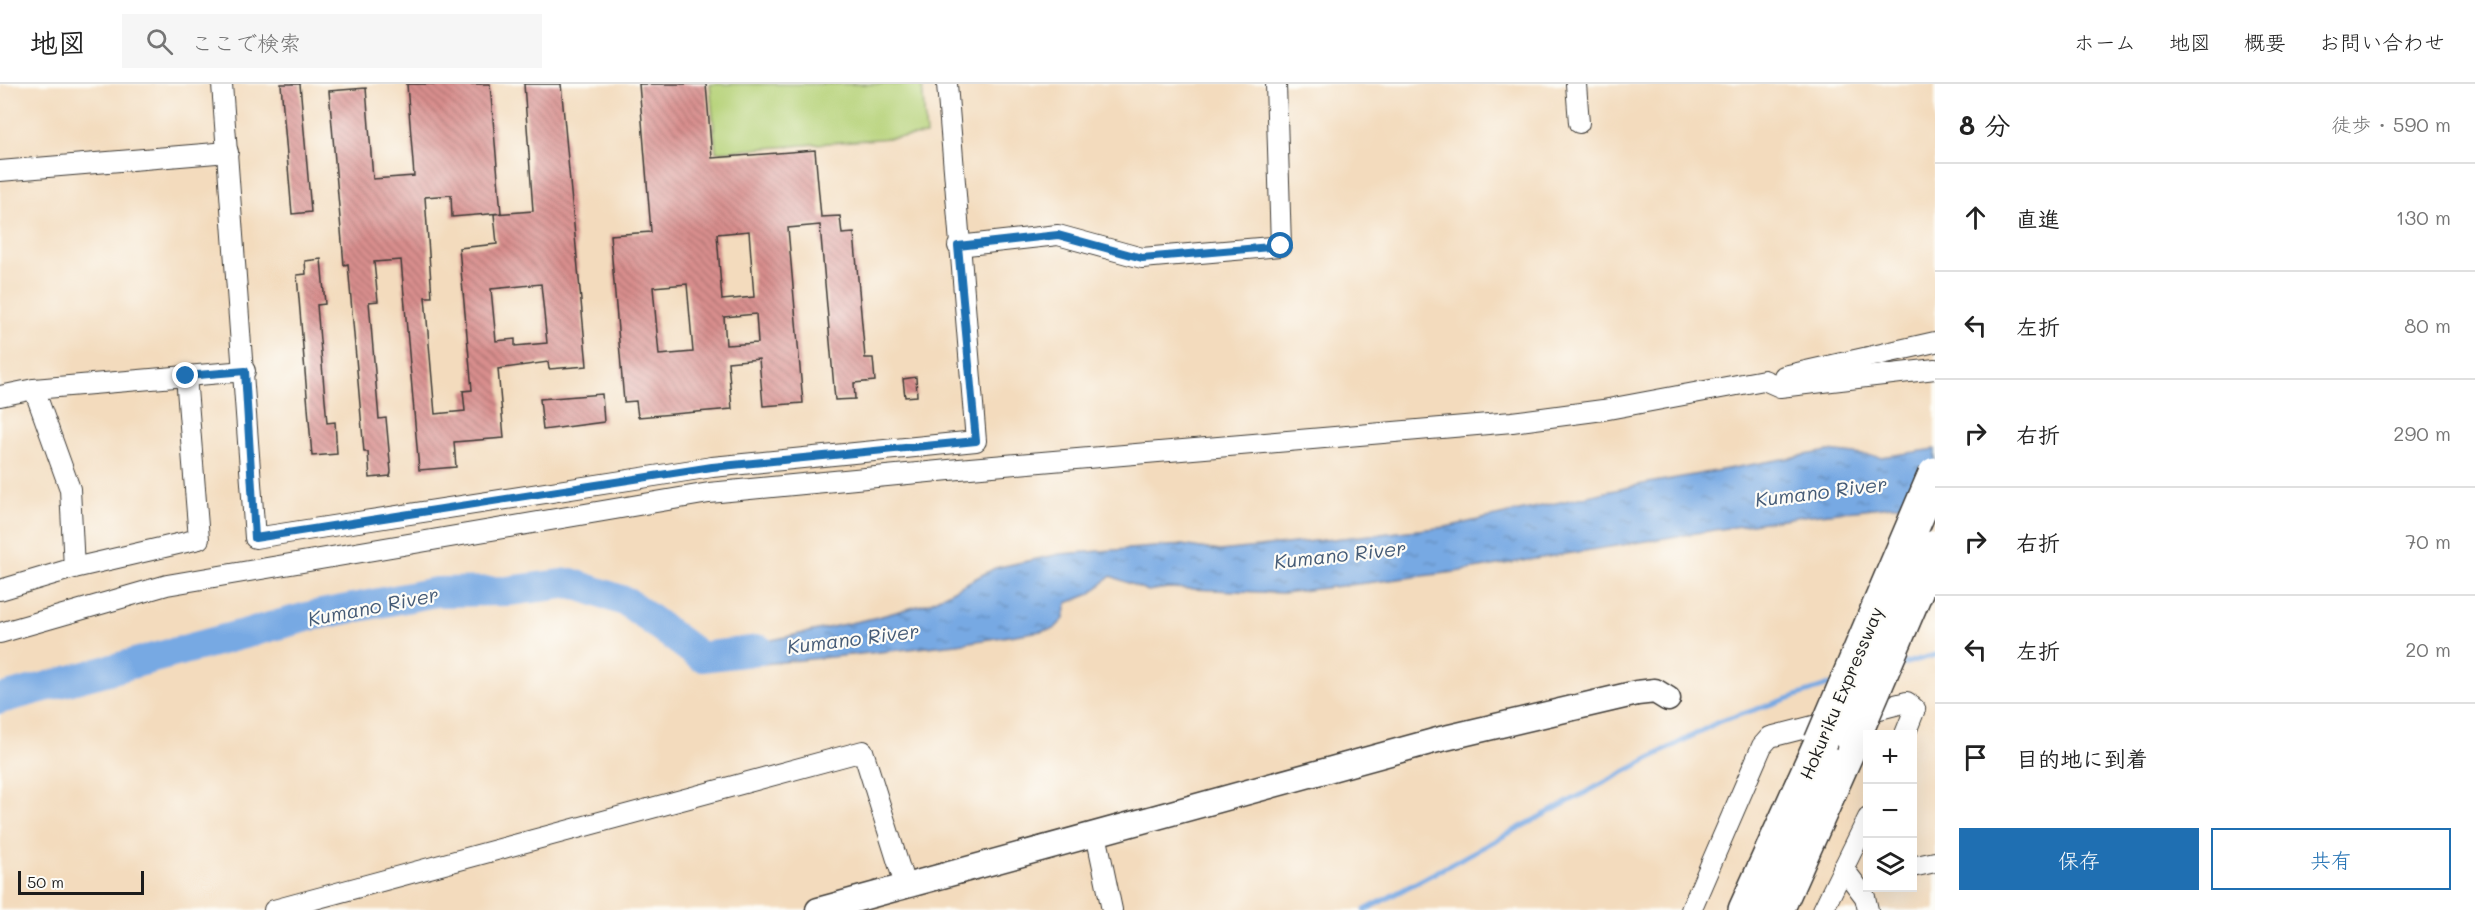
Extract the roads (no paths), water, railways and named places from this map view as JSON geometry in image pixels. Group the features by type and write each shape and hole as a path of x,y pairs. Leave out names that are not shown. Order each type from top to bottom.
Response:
{"highway":[{"name":"Hokuriku Expressway","path":"1745,910 1821,742 1935,474"},
{"name":"Hokuriku Expressway","path":"1777,910 1935,547"}],"street":[{"path":"222,84 245,371 255,538 712,467 976,441 958,246 947,84"},
{"path":"958,246 1058,235 1142,258 1281,246 1276,84"},
{"path":"1576,84 1580,123"},
{"path":"0,171 228,152"},
{"path":"0,633 168,585 709,493 970,468 1512,422 1603,410 1764,380 1935,342"},
{"path":"1764,380 1780,387 1935,369"},
{"path":"0,396 34,389 245,371"},
{"path":"0,590 74,568 199,539 186,376"},
{"path":"34,389 70,489 74,568"},
{"path":"818,910 1431,742 1605,699 1655,691 1668,699"},
{"path":"1691,910 1762,746 1770,737 1906,702 1915,709 1907,730"},
{"path":"274,910 863,751 905,885"},
{"path":"1823,910 1863,828"},
{"path":"1096,834 1112,910"},
{"path":"1917,866 1935,862"},
{"path":"1843,868 1865,897 1868,910"}],"water":[{"path":"1935,449 1935,501 1802,516 1455,572 1283,593 1168,588 1148,591 1111,576 1090,594 1067,603 1064,619 1054,629 957,644 713,669 721,651 878,617 929,603 995,568 1060,554 1182,545 1220,551 1446,527 1643,484 1828,451 1881,457"}],"waterway":[{"name":"Kumano River","path":"0,699 311,616 436,592 508,591 571,583 627,602 701,657 760,650"},
{"path":"1899,665 1935,655"},
{"path":"1365,910 1718,722 1832,684"}]}
